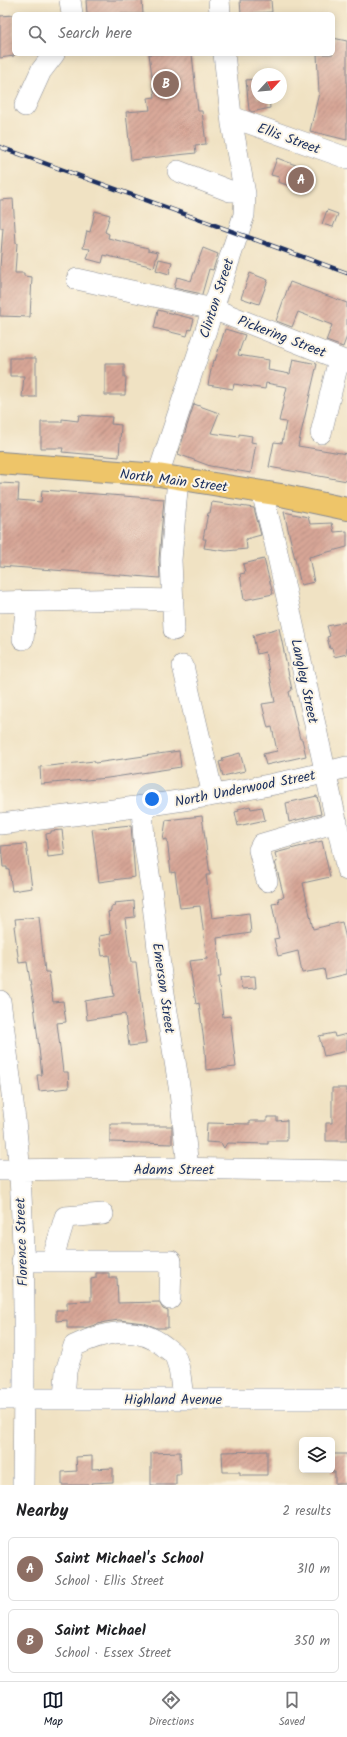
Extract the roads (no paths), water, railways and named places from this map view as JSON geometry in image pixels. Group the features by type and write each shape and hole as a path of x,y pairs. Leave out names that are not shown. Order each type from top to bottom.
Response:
{"main road":[{"name":"North Main Street","path":"1,458 168,477 262,492 347,509"}],"street":[{"path":"70,0 72,12"},
{"path":"219,0 220,12"},
{"path":"25,106 41,71 52,56"},
{"name":"Clinton Street","path":"174,630 168,477 213,309 244,215 244,190 232,117 224,56"},
{"name":"Ellis Street","path":"232,117 347,158"},
{"path":"178,171 230,191 244,190"},
{"name":"Pickering Street","path":"77,279 213,309 343,360"},
{"path":"321,433 343,360"},
{"name":"Langley Street","path":"262,492 275,543 347,870"},
{"path":"0,602 130,599 173,600"},
{"path":"23,639 26,602"},
{"path":"183,666 213,795"},
{"name":"North Underwood Street","path":"0,824 142,807 213,795 347,767"},
{"name":"Emerson Street","path":"142,807 144,840 161,975 180,1092 188,1168"},
{"path":"267,881 259,850 262,844 336,822"},
{"name":"Florence Street","path":"0,1001 14,1099 10,1170 22,1261 24,1399 23,1485"},
{"name":"Adams Street","path":"10,1170 188,1168 347,1171"},
{"path":"52,1261 65,1217 103,1214"},
{"path":"22,1261 171,1261 170,1299"},
{"path":"64,1399 66,1371 74,1346 93,1337 111,1333 136,1332 156,1339 175,1355 183,1399"},
{"name":"Highland Avenue","path":"0,1399 347,1399"}],"railway":[{"path":"0,147 347,273"}],"place":[{"name":"Saint Michael","path":"166,84"},
{"name":"Saint Michael's School","path":"301,180"}]}
